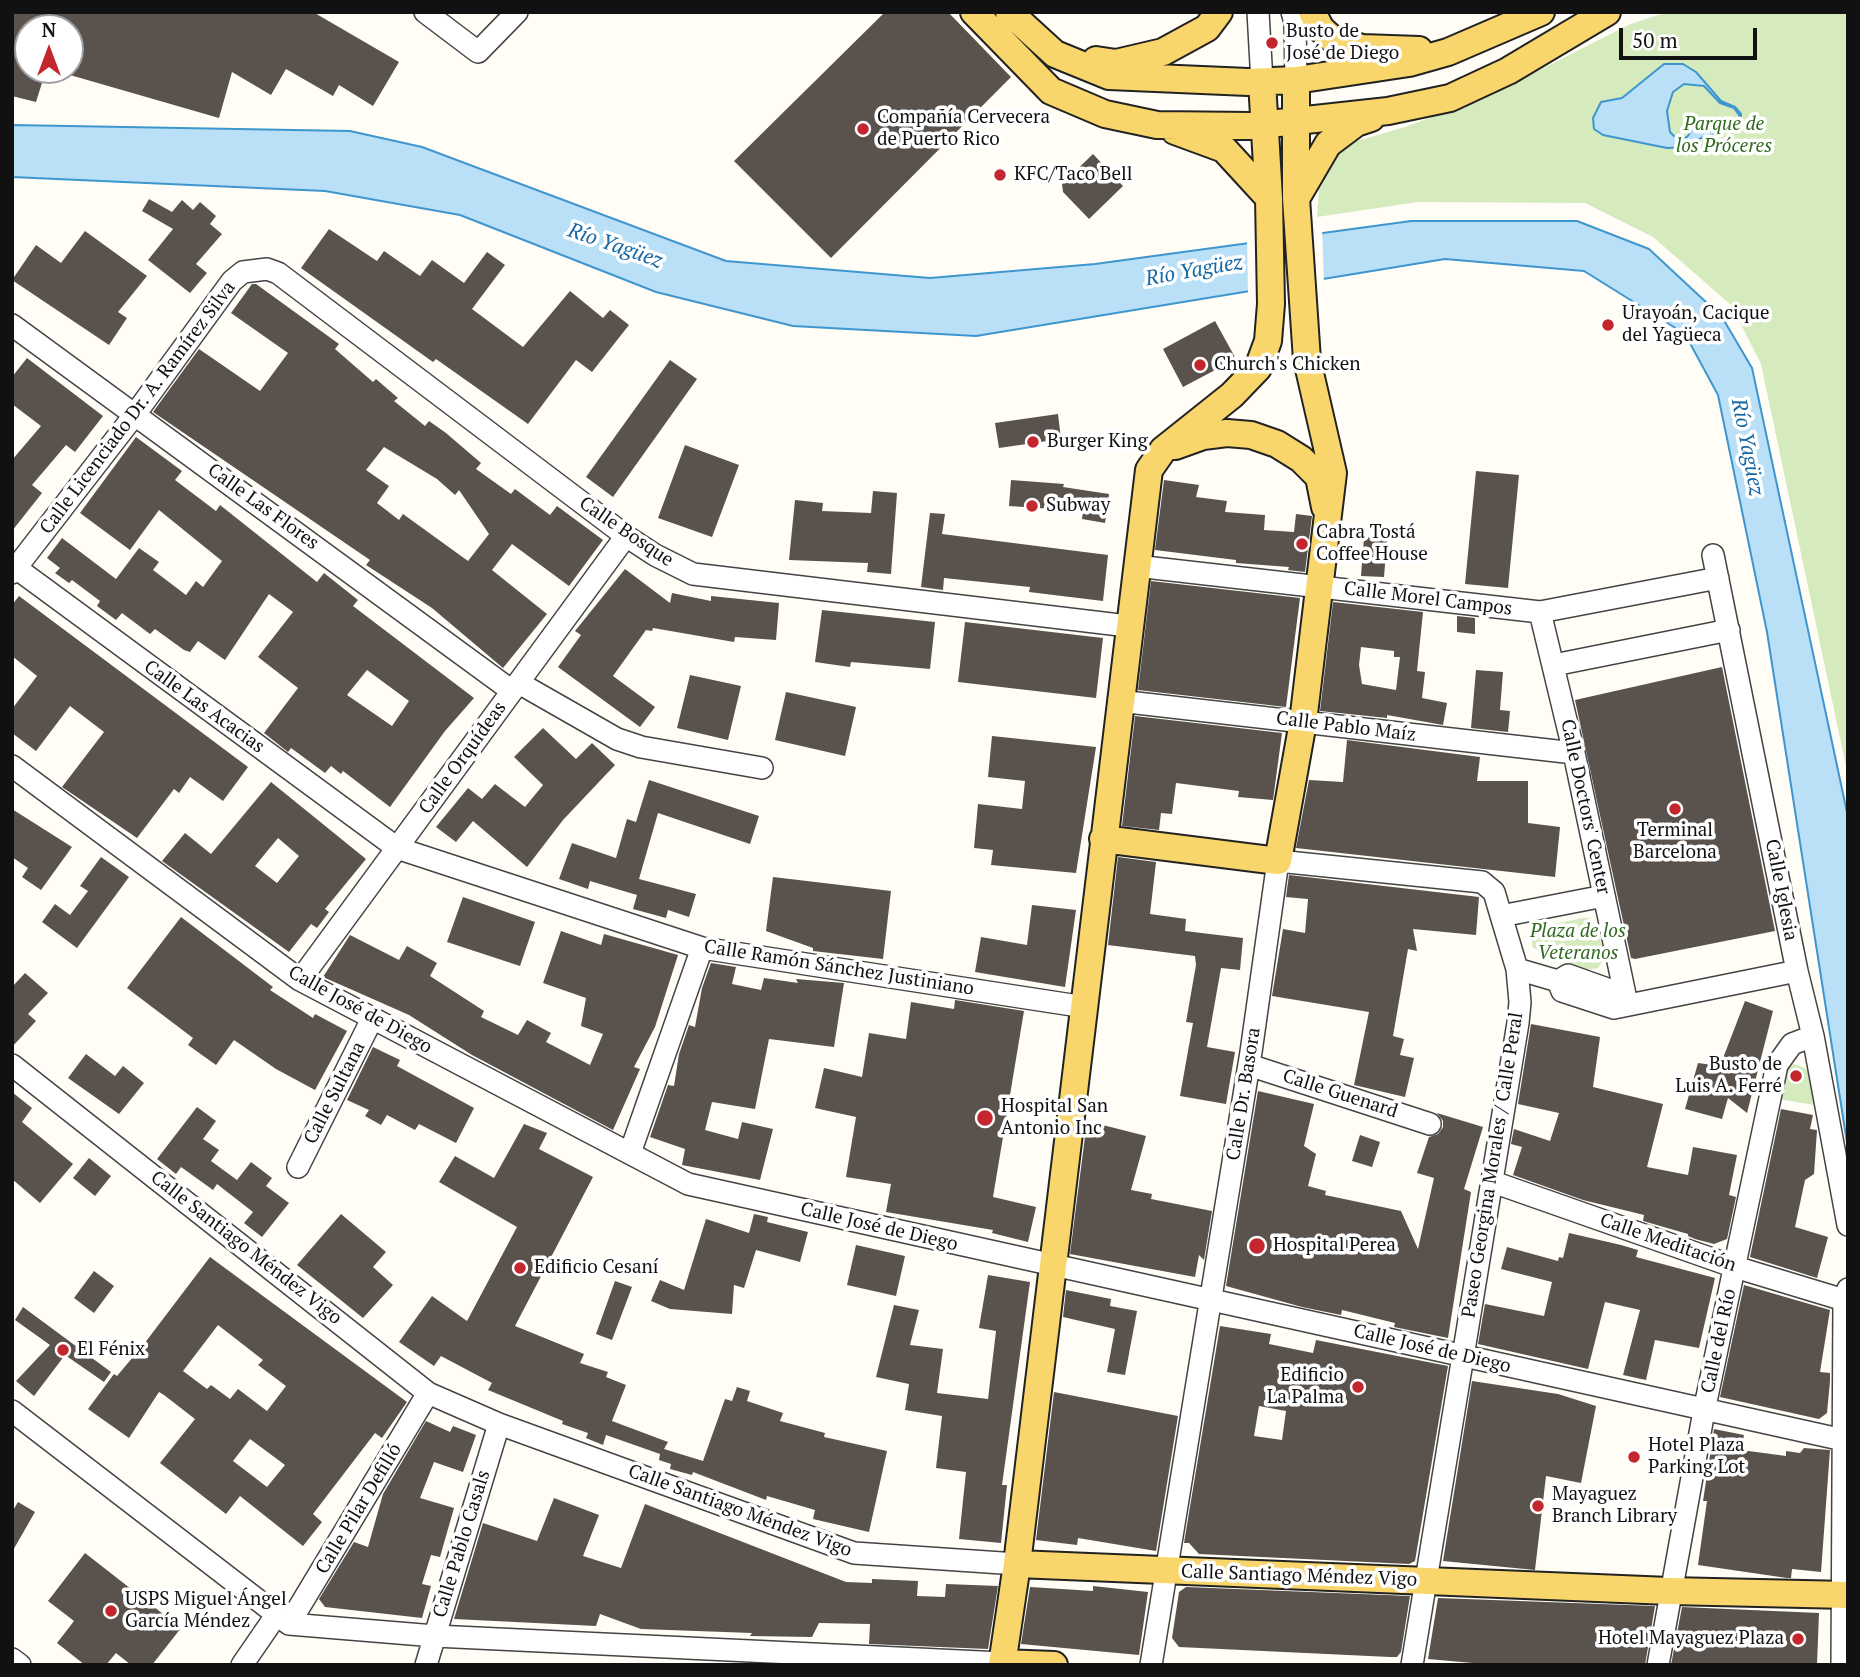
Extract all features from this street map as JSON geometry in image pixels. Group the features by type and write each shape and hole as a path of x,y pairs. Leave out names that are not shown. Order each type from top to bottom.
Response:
{"main road":[{"path":"974,12 1051,92 1105,114 1157,125 1224,149 1269,198"},
{"path":"1009,12 1055,54 1109,76 1262,82 1296,80 1409,63 1448,52 1541,12"},
{"path":"1055,54 1116,63 1163,52 1207,28 1219,12"},
{"path":"1312,12 1321,29 1331,38 1362,48 1448,52"},
{"path":"1157,125 1265,125 1388,111 1450,97 1508,71 1607,12"},
{"name":"Calle Dr. Basora","path":"1278,861 1303,722 1333,473 1307,360 1301,298 1294,122 1296,80"},
{"path":"1055,1665 1002,1664 1017,1564 1085,1007 1128,626 1149,470 1163,450 1232,395 1258,368 1268,341 1271,304 1269,198 1262,82"},
{"path":"1296,198 1328,144 1356,123 1388,111"},
{"path":"1163,450 1203,436 1227,433 1251,435 1277,444 1301,459 1319,477 1329,522"},
{"path":"1103,839 1278,861"},
{"name":"Calle Santiago Méndez Vigo","path":"1017,1564 1669,1591 1845,1595"}],"street":[{"path":"425,12 478,52 517,12"},
{"path":"1258,12 1262,82"},
{"path":"1292,12 1296,80"},
{"name":"Calle Licenciado Dr. A. Ramírez Silva","path":"14,569 136,414 232,281 243,272 255,268 278,273"},
{"name":"Calle Bosque","path":"278,273 626,536 655,555 693,574 1128,626"},
{"name":"Calle Las Flores","path":"12,325 515,687 617,740 641,747 762,768"},
{"name":"Calle Orquídeas","path":"300,980 626,536"},
{"name":"Calle Iglesia","path":"1713,555 1797,971 1813,1036 1848,1225"},
{"name":"Calle Morel Campos","path":"1136,565 1540,612 1718,578"},
{"name":"Calle Las Acacias","path":"14,569 397,848"},
{"name":"Calle Doctors' Center","path":"1540,612 1574,754 1625,999"},
{"path":"1553,666 1728,630"},
{"name":"Calle Pablo Maíz","path":"1119,701 1574,754"},
{"name":"Calle José de Diego","path":"12,766 300,980 670,1176 713,1191 1212,1299 1704,1411 1846,1440"},
{"name":"Calle Ramón Sánchez Justiniano","path":"397,848 702,948 1085,1007"},
{"name":"Paseo Georgina Morales / Calle Peral","path":"1278,861 1475,880 1494,892 1517,969 1520,1002 1493,1182 1461,1355 1412,1665"},
{"name":"Calle Dr. Basora","path":"1152,1665 1249,1065 1278,861"},
{"path":"1501,916 1604,896"},
{"path":"630,1153 702,948"},
{"path":"1517,969 1558,981 1567,975 1625,999 1797,971"},
{"name":"Calle Sultana","path":"298,1167 372,1018"},
{"name":"Calle del Río","path":"1658,1665 1669,1591 1704,1411 1777,1065 1785,1051 1813,1036"},
{"name":"Calle Santiago Méndez Vigo","path":"12,1065 428,1393 499,1424 854,1553 1017,1564"},
{"name":"Calle Guenard","path":"1249,1065 1430,1124"},
{"name":"Calle Meditación","path":"1493,1182 1735,1266 1846,1294"},
{"path":"1842,1665 1845,1595 1846,1294"},
{"name":"Calle Pilar Defilló","path":"242,1665 283,1619 428,1393"},
{"path":"12,1411 283,1619 435,1636 1002,1664"},
{"name":"Calle Pablo Casals","path":"426,1665 499,1424"},
{"path":"12,1659 20,1665"}],"green space":[{"name":"Parque de los Próceres","path":"1667,12 1848,12 1848,776 1761,364 1731,305 1653,237 1585,203 1418,202 1317,217 1320,173 1346,144 1405,127 1489,96 1628,25"},
{"name":"Plaza de los Veteranos","path":"1589,918 1598,927 1604,959 1598,968 1586,970 1533,948 1531,937 1535,928"},
{"path":"1794,1064 1805,1068 1809,1074 1814,1105 1779,1099 1785,1069"}],"water":[{"path":"1664,64 1683,64 1696,72 1721,101 1735,107 1741,114 1740,124 1732,130 1701,138 1687,147 1667,148 1603,135 1594,129 1593,118 1601,102 1622,98","holes":["1684,84 1704,86 1720,103 1734,108 1739,115 1738,123 1731,129 1711,131 1697,123 1687,137 1678,140 1670,132 1667,111 1673,92"]},
{"name":"Río Yagüez","path":"12,125 350,131 422,147 726,261 930,278 1095,264 1411,221 1577,221 1649,249 1722,317 1752,368 1848,817 1848,1149 1767,632 1718,395 1685,334 1584,271 1445,259 976,336 793,326 656,292 460,215 325,191 12,177"}],"pier":[{"path":"1322,227 1324,283 1248,294 1247,238"}],"building":[{"path":"12,12 313,12 399,62 373,106 339,85 333,96 286,69 271,95 232,72 219,118 84,79 84,14 14,14 14,84 42,84 36,102 12,96"},
{"name":"Compañía Cervecera de Puerto Rico","path":"885,12 948,12 1011,77 831,258 734,161"},
{"path":"1093,154 1123,186 1089,219 1063,192 1062,184"},
{"path":"149,199 172,212 182,200 193,210 200,202 216,216 210,224 222,234 196,264 207,273 190,293 148,260 173,229 142,211"},
{"path":"329,229 377,261 384,251 420,276 432,260 464,283 487,252 505,265 472,309 523,347 570,291 603,318 610,310 629,325 592,372 576,360 528,424 436,359 433,362 301,268"},
{"path":"85,231 147,276 118,312 127,318 109,345 12,280 36,245 61,263"},
{"path":"252,284 256,284 339,344 335,349 373,382 376,379 398,398 394,401 425,426 429,421 446,433 481,463 476,469 511,494 515,489 550,515 557,506 603,540 569,586 512,544 492,570 547,614 503,668 432,608 366,565 370,560 153,412 199,349 260,391 288,353 231,313","holes":["384,447 437,479 455,495 459,490 489,534 468,561 403,514 399,520 377,503 389,486 366,470"]},
{"path":"1215,321 1236,359 1183,387 1163,349"},
{"path":"27,358 103,416 75,452 66,445 32,485 42,493 12,531 12,460 41,426 12,404 12,377"},
{"path":"670,360 697,379 613,497 586,477"},
{"path":"1058,414 1061,439 999,448 995,423"},
{"path":"136,437 182,471 175,480 216,511 220,505 317,582 324,573 358,600 353,606 474,698 445,731 390,807 343,771 341,774 331,766 325,773 291,748 288,752 264,733 298,688 258,657 293,612 269,594 225,660 198,641 190,652 184,650 155,629 150,634 122,613 116,620 97,606 100,601 72,580 69,583 55,573 60,568 47,558 62,538 116,579 139,548 159,562 153,570 186,595 196,581 203,587 222,561 159,510 130,550 80,513","holes":["367,670 409,701 392,726 347,695"]},
{"path":"685,445 739,465 712,537 658,518"},
{"path":"1476,471 1519,475 1508,588 1465,584"},
{"path":"1011,480 1064,484 1063,487 1109,494 1105,523 1082,519 1083,511 1009,506"},
{"path":"1164,480 1199,485 1196,497 1227,501 1225,512 1265,515 1264,530 1294,532 1296,514 1312,516 1305,572 1288,570 1289,567 1236,563 1236,560 1155,550"},
{"path":"873,491 897,493 891,574 867,572 868,563 789,560 795,500 823,503 822,511 871,513"},
{"path":"930,513 945,514 942,534 1108,555 1103,601 1029,592 1030,587 944,578 943,590 921,587"},
{"path":"1364,537 1387,539 1384,577 1361,576"},
{"path":"625,569 670,603 672,593 711,601 711,596 779,603 776,640 735,637 734,642 653,628 652,631 646,630 613,676 655,707 640,727 558,667 581,635 575,631"},
{"path":"1151,581 1300,598 1286,707 1138,690"},
{"path":"19,596 248,767 223,801 190,777 179,793 174,789 137,838 62,787 104,732 70,706 36,751 12,733 12,709 37,676 12,656 12,605"},
{"path":"1333,602 1423,612 1417,671 1425,672 1422,698 1447,703 1443,725 1387,715 1387,718 1320,711","holes":["1361,647 1394,651 1394,657 1400,657 1396,690 1362,684 1359,665"]},
{"path":"822,610 935,622 930,669 851,662 850,667 815,662"},
{"path":"1457,616 1475,618 1475,634 1457,632"},
{"path":"965,622 1103,638 1096,698 958,682"},
{"name":"Terminal Barcelona","path":"1722,667 1775,931 1631,958 1575,700"},
{"path":"1476,670 1503,672 1500,710 1510,711 1508,732 1471,728"},
{"path":"690,675 741,686 728,740 677,728"},
{"path":"786,692 856,707 845,756 775,740"},
{"path":"1135,716 1282,733 1273,800 1238,797 1239,791 1176,783 1172,814 1161,813 1159,830 1122,826"},
{"path":"543,728 576,759 592,743 615,765 563,820 527,867 473,821 456,842 436,827 468,788 482,799 495,784 525,807 543,785 514,757"},
{"path":"992,736 1096,747 1076,873 991,865 993,850 974,848 978,804 1022,809 1025,781 988,777"},
{"path":"1347,740 1480,757 1477,781 1528,781 1528,823 1560,827 1555,877 1296,848 1309,780 1343,782"},
{"path":"649,780 759,816 750,844 658,813 639,879 696,894 689,917 668,910 666,918 633,909 637,895 590,881 588,889 559,879 572,843 616,858 627,819 636,822"},
{"path":"271,782 366,859 325,909 329,912 317,928 311,924 289,952 162,861 185,833 211,854","holes":["278,838 299,856 277,883 255,866"]},
{"path":"12,809 72,847 41,890 22,877 28,868 12,857"},
{"path":"101,857 129,877 77,948 42,922 55,904 70,915 88,891 80,886"},
{"path":"1118,857 1156,862 1150,914 1186,919 1185,931 1243,938 1240,970 1221,968 1207,1047 1235,1052 1226,1104 1180,1096 1193,1023 1186,1022 1196,965 1195,956 1108,945"},
{"path":"1289,875 1479,897 1476,935 1413,929 1417,951 1408,949 1393,1036 1404,1039 1400,1055 1414,1058 1405,1097 1354,1085 1369,1012 1272,996 1283,929 1305,933 1308,899 1286,897"},
{"path":"773,877 891,891 883,959 813,951 813,948 766,931"},
{"path":"463,897 535,922 520,966 447,942"},
{"path":"1032,905 1076,910 1065,987 975,972 981,937 1027,945"},
{"path":"181,917 273,987 270,990 313,1018 315,1014 347,1031 315,1090 276,1069 234,1040 216,1065 188,1045 193,1038 127,988"},
{"path":"561,931 601,945 604,934 678,955 655,1027 634,1067 640,1069 613,1130 472,1055 409,1015 323,977 350,935 399,960 407,946 437,963 430,976 484,1011 481,1017 518,1035 527,1020 551,1033 546,1042 590,1065 603,1034 581,1026 586,998 543,983"},
{"path":"711,963 736,967 732,984 761,990 764,978 798,983 796,979 844,983 834,1047 769,1039 755,1109 712,1102 705,1130 738,1139 742,1122 773,1129 760,1180 682,1165 685,1149 650,1137 668,1085 674,1086 679,1054 689,1025 695,1027 702,988"},
{"path":"25,973 48,993 28,1014 36,1021 12,1047 12,987"},
{"path":"955,1000 1024,1011 993,1197 1036,1207 1028,1242 992,1233 993,1230 886,1212 891,1184 846,1177 856,1117 815,1108 824,1068 862,1077 869,1033 906,1039 911,1002 954,1009"},
{"path":"1745,1001 1773,1011 1747,1113 1728,1098 1722,1119 1685,1109 1698,1063 1720,1066"},
{"path":"1531,1024 1600,1037 1593,1087 1663,1104 1647,1167 1688,1175 1693,1147 1737,1155 1729,1195 1736,1197 1727,1239 1714,1244 1695,1239 1688,1234 1643,1221 1644,1215 1583,1200 1513,1175 1522,1147 1511,1144 1514,1129 1550,1141 1559,1113 1518,1104"},
{"path":"373,1047 400,1060 397,1066 474,1108 456,1143 419,1124 415,1130 387,1115 381,1125 365,1116 369,1110 347,1100"},
{"path":"86,1054 115,1076 123,1066 144,1083 119,1114 68,1078"},
{"path":"1258,1091 1314,1104 1304,1146 1316,1154 1308,1186 1326,1191 1325,1195 1401,1211 1418,1249 1434,1178 1417,1173 1429,1137 1438,1134 1443,1127 1443,1121 1437,1113 1483,1127 1464,1189 1471,1192 1448,1338 1394,1327 1395,1323 1342,1310 1341,1315 1302,1307 1226,1286"},
{"path":"12,1092 32,1108 22,1122 73,1164 40,1203 12,1179"},
{"path":"197,1107 216,1121 203,1139 219,1150 211,1161 237,1180 251,1162 272,1178 266,1186 289,1203 262,1237 244,1223 253,1212 217,1184 213,1190 181,1167 176,1174 157,1159"},
{"path":"1781,1109 1813,1115 1810,1129 1817,1130 1814,1174 1805,1180 1795,1227 1828,1237 1817,1278 1750,1257"},
{"path":"1087,1121 1146,1136 1131,1190 1152,1194 1151,1199 1212,1211 1204,1260 1199,1255 1195,1277 1070,1254"},
{"path":"524,1124 547,1133 539,1149 593,1177 515,1326 584,1354 580,1363 608,1372 606,1377 626,1385 612,1421 668,1442 664,1449 703,1461 725,1399 732,1401 737,1387 750,1391 747,1401 783,1413 780,1421 825,1433 824,1437 887,1451 869,1532 813,1519 815,1510 767,1496 766,1500 693,1472 692,1475 670,1469 671,1464 659,1460 660,1454 606,1435 603,1445 586,1438 588,1433 562,1424 563,1421 488,1390 492,1383 441,1356 434,1366 399,1342 432,1296 467,1321 517,1227 439,1182 455,1156 494,1178"},
{"path":"1360,1135 1380,1142 1372,1167 1352,1161"},
{"path":"89,1158 111,1176 95,1196 73,1178"},
{"path":"341,1214 386,1252 373,1267 393,1285 363,1318 297,1265"},
{"path":"754,1214 768,1217 767,1222 808,1232 800,1262 756,1250 744,1288 734,1285 732,1314 670,1309 651,1301 660,1280 684,1290 706,1219 749,1233"},
{"path":"1569,1233 1638,1250 1636,1257 1715,1278 1699,1348 1655,1340 1646,1380 1623,1375 1640,1310 1605,1302 1588,1369 1478,1344 1485,1304 1544,1316 1552,1282 1501,1269 1507,1247 1558,1261 1559,1257 1563,1258"},
{"path":"856,1245 905,1256 896,1296 847,1285"},
{"path":"210,1257 407,1402 382,1438 375,1433 313,1514 322,1522 303,1546 240,1496 226,1514 160,1463 195,1419 164,1395 159,1392 129,1438 88,1409 114,1374 117,1376","holes":["218,1325 263,1360 258,1365 286,1386 267,1411 238,1389 230,1399 211,1385 207,1389 183,1371","250,1439 285,1465 267,1487 233,1461"]},
{"path":"94,1271 114,1286 94,1313 74,1298"},
{"path":"988,1275 1030,1282 1002,1485 1007,1485 1001,1543 959,1539 966,1472 936,1468 942,1416 905,1410 909,1384 876,1377 894,1305 919,1310 910,1345 943,1349 937,1393 988,1399 996,1331 979,1328"},
{"path":"615,1281 632,1287 612,1340 596,1334"},
{"path":"1744,1285 1830,1310 1820,1372 1830,1373 1827,1413 1819,1419 1720,1397"},
{"path":"1066,1290 1111,1299 1110,1306 1137,1311 1125,1375 1107,1372 1115,1329 1063,1317"},
{"name":"El Fénix","path":"23,1307 111,1372 104,1382 65,1355 34,1396 16,1381 50,1345 15,1320"},
{"path":"1220,1326 1271,1334 1269,1344 1313,1353 1316,1340 1448,1366 1415,1561 1409,1564 1199,1554 1189,1543 1184,1543","holes":["1259,1406 1286,1411 1282,1440 1254,1436"]},
{"path":"1472,1381 1558,1394 1596,1406 1581,1483 1546,1476 1535,1570 1443,1561"},
{"path":"1054,1392 1178,1416 1156,1551 1078,1538 1077,1545 1036,1540"},
{"path":"426,1421 450,1432 453,1426 476,1435 463,1472 434,1462 420,1498 454,1508 440,1557 431,1555 422,1584 431,1586 422,1618 325,1607 319,1599 354,1542 368,1547 383,1494"},
{"path":"1714,1429 1744,1435 1741,1450 1786,1456 1786,1451 1800,1453 1804,1448 1830,1450 1821,1572 1792,1569 1791,1578 1787,1578 1698,1565 1707,1501 1703,1501"},
{"path":"554,1498 599,1515 583,1556 621,1568 645,1504 846,1582 872,1583 872,1579 918,1581 917,1596 945,1597 946,1584 998,1586 988,1649 869,1644 870,1624 819,1623 812,1637 641,1629 600,1614 596,1626 454,1619 483,1523 537,1541"},
{"path":"18,1502 35,1512 12,1552 12,1512"},
{"name":"USPS Miguel Ángel García Méndez","path":"85,1553 181,1628 152,1665 131,1665 116,1653 106,1665 85,1665 57,1643 74,1621 48,1601"},
{"path":"1093,1586 1148,1592 1139,1655 1021,1644 1030,1587 1093,1591"},
{"path":"1186,1587 1410,1596 1401,1652 1397,1657 1390,1657 1179,1647 1172,1638 1179,1592"},
{"path":"1438,1598 1655,1606 1645,1665 1495,1665 1428,1659"},
{"path":"1682,1607 1819,1613 1817,1665 1671,1665"}],"place":[{"name":"Busto de José de Diego","path":"1272,43"},
{"name":"Compañía Cervecera de Puerto Rico","path":"863,129"},
{"name":"KFC/Taco Bell","path":"1000,175"},
{"name":"Urayoán, Cacique del Yagüeca","path":"1608,325"},
{"name":"Church's Chicken","path":"1200,365"},
{"name":"Burger King","path":"1033,442"},
{"name":"Subway","path":"1032,506"},
{"name":"Cabra Tostá Coffee House","path":"1302,544"},
{"name":"Terminal Barcelona","path":"1675,809"},
{"name":"Busto de Luis A. Ferré","path":"1796,1076"},
{"name":"Hospital San Antonio Inc","path":"985,1118"},
{"name":"Hospital Perea","path":"1257,1246"},
{"name":"Edificio Cesaní","path":"520,1268"},
{"name":"El Fénix","path":"63,1350"},
{"name":"Edificio La Palma","path":"1358,1387"},
{"name":"Hotel Plaza Parking Lot","path":"1634,1457"},
{"name":"Mayaguez Branch Library","path":"1538,1506"},
{"name":"USPS Miguel Ángel García Méndez","path":"111,1611"},
{"name":"Hotel Mayaguez Plaza","path":"1798,1639"}]}
